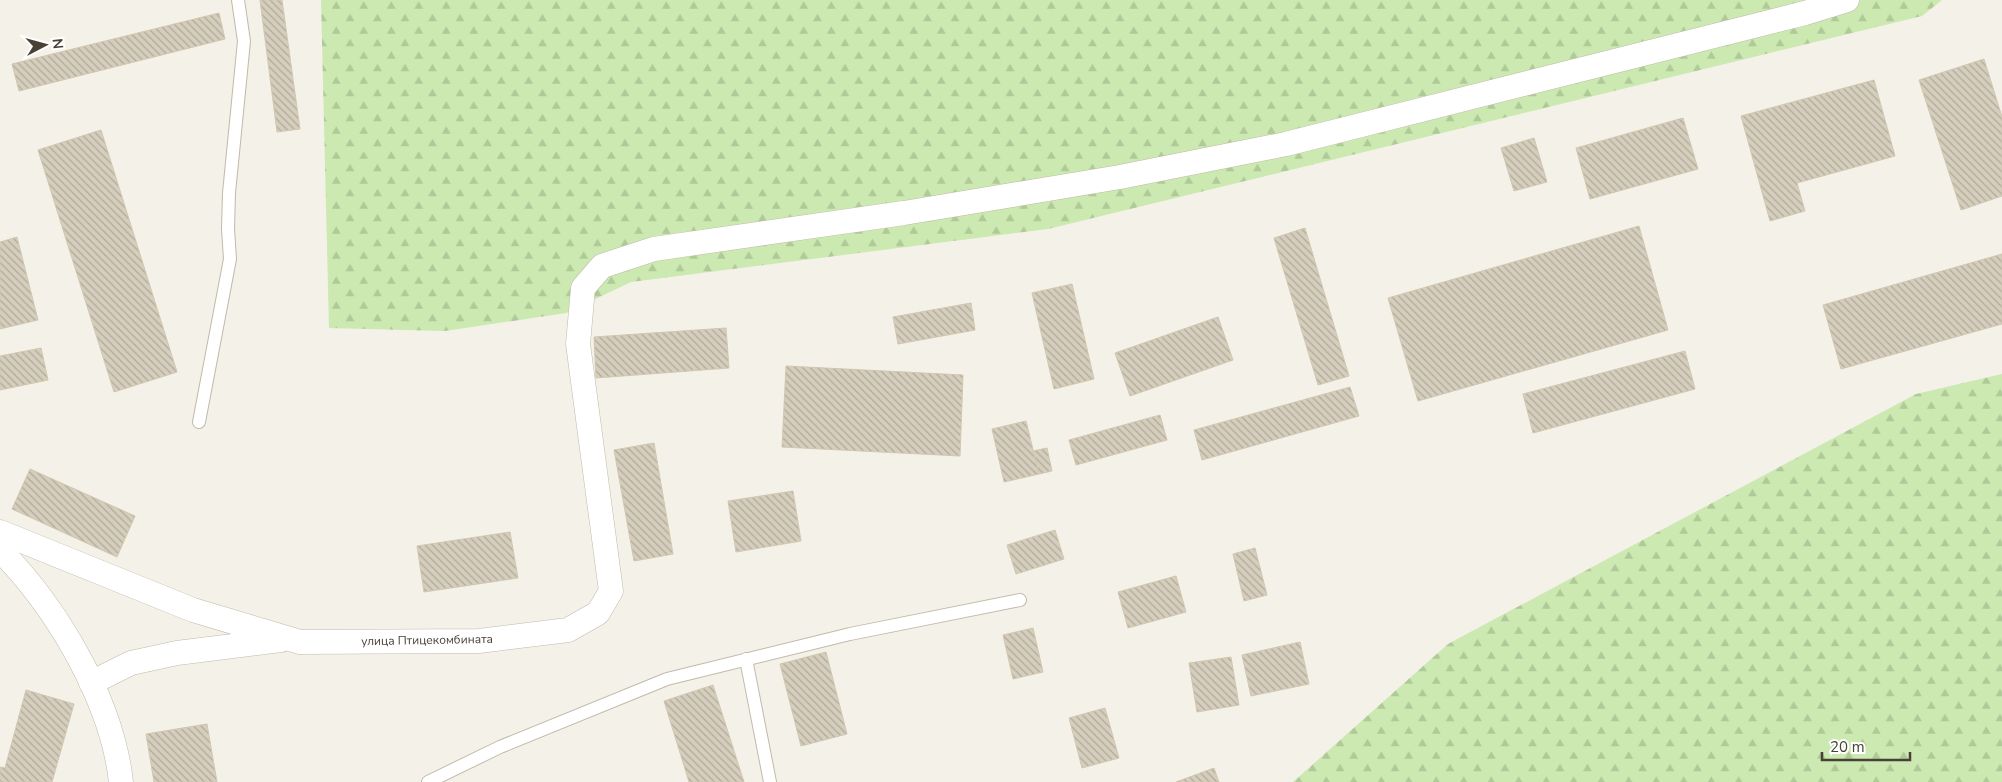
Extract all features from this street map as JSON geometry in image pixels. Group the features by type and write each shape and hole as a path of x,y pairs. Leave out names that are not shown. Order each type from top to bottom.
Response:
{"street":[{"name":"улица Птицекомбината","path":"0,532 193,610 300,642 479,642 568,630 598,613 611,591 578,344 583,288 602,266 654,249 904,213 1081,184 1286,144 1795,15 1847,0"},
{"path":"0,550 22,572 61,628 91,683 104,712 119,762 121,782"},
{"path":"91,683 131,663 176,654 290,638"}],"lane":[{"path":"199,422 230,259 228,229 229,193 244,41 238,0"},
{"path":"428,782 500,747 667,679 850,634 1020,600"},
{"path":"746,659 770,782"}],"green space":[{"path":"321,0 1942,0 1922,16 1048,229 631,282 566,313 445,331 329,328"},
{"path":"2002,374 2002,782 1293,782 1448,644 1916,394"}],"building":[{"path":"260,0 282,0 300,129 277,132"},
{"path":"219,13 225,39 19,91 12,64"},
{"path":"1984,59 2002,117 2002,196 1961,210 1919,80"},
{"path":"1874,80 1895,156 1797,183 1805,211 1770,221 1741,116"},
{"path":"1683,118 1698,169 1590,199 1576,148"},
{"path":"101,130 177,372 114,392 38,150"},
{"path":"1534,138 1547,182 1514,191 1501,148"},
{"path":"1639,226 1668,330 1418,401 1388,298"},
{"path":"1305,228 1349,376 1318,385 1274,238"},
{"path":"17,237 38,320 0,329 0,242"},
{"path":"2002,254 2002,324 1841,369 1823,305"},
{"path":"1072,284 1094,379 1054,389 1032,293"},
{"path":"971,303 975,330 898,344 893,317"},
{"path":"1218,317 1233,360 1130,396 1115,353"},
{"path":"726,328 729,368 596,378 594,337"},
{"path":"41,348 48,380 0,390 0,356"},
{"path":"1685,351 1695,389 1533,433 1523,394"},
{"path":"786,366 963,375 960,456 782,447"},
{"path":"1350,387 1359,416 1202,460 1194,430"},
{"path":"1160,415 1167,440 1076,465 1069,440"},
{"path":"1026,421 1039,474 1004,482 992,429"},
{"path":"654,443 673,554 634,561 614,450"},
{"path":"1047,448 1052,471 1039,474 1033,451"},
{"path":"30,469 135,516 117,557 12,509"},
{"path":"793,491 801,541 736,552 728,501"},
{"path":"1055,530 1064,559 1016,574 1007,545"},
{"path":"510,532 518,578 424,592 417,546"},
{"path":"1255,548 1267,595 1244,601 1233,554"},
{"path":"1176,576 1186,612 1128,628 1118,592"},
{"path":"1033,628 1043,672 1013,679 1003,635"},
{"path":"1300,642 1309,684 1251,696 1242,655"},
{"path":"826,652 847,734 801,746 780,664"},
{"path":"1231,657 1239,705 1197,712 1189,663"},
{"path":"713,685 744,782 689,782 664,701"},
{"path":"26,690 74,704 52,782 0,782 0,767 5,768"},
{"path":"1105,708 1119,758 1082,768 1069,718"},
{"path":"207,724 217,782 154,782 146,734"},
{"path":"1214,768 1219,782 1176,782"}]}
